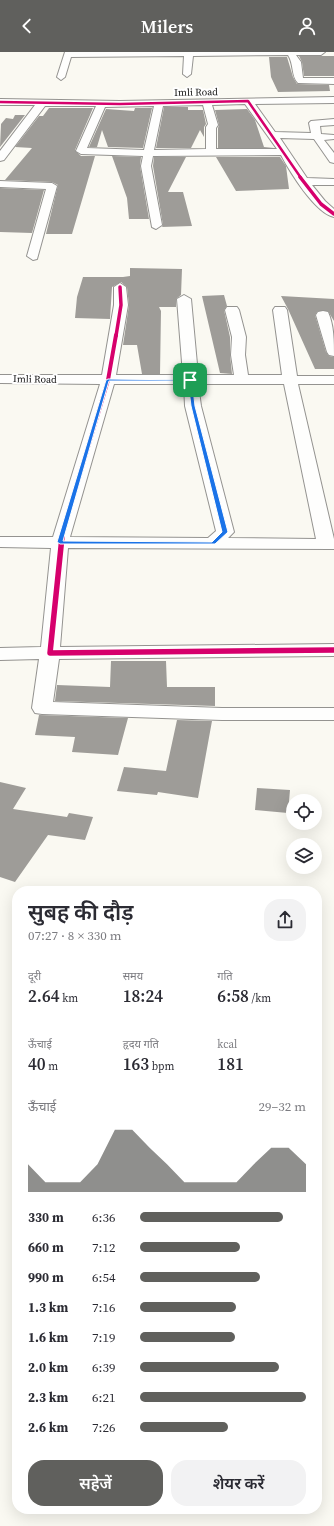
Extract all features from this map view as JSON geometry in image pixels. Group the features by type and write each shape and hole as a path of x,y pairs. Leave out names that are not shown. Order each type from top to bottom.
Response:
{"street":[{"path":"290,52 300,62 299,79 301,81 334,81"},
{"path":"61,77 67,54 321,52"},
{"path":"187,74 189,53"},
{"name":"Imli Road","path":"0,102 159,103 334,100"},
{"path":"248,101 284,152 291,166 304,181 314,197 325,209 334,214"},
{"path":"207,102 213,125 211,127 211,153"},
{"path":"0,158 42,103"},
{"path":"102,103 91,132 88,134 81,151 149,153 284,152"},
{"path":"156,225 146,166 159,103"},
{"path":"334,122 314,123 317,136 334,160"},
{"path":"272,135 334,137"},
{"path":"304,181 334,182"},
{"path":"0,184 52,186 34,256"},
{"path":"120,287 121,305 108,380 60,542 50,653 42,708 222,714 334,714"},
{"path":"184,299 193,406 225,532 213,543"},
{"path":"232,310 240,337 238,355 242,380"},
{"path":"0,542 330,544 290,380 280,310"},
{"path":"323,315 334,352"},
{"name":"Imli Road","path":"0,379 334,380"},
{"path":"0,654 334,650"}],"building":[{"path":"299,56 334,56 334,76 304,76 302,62"},
{"path":"269,57 287,57 293,77 297,84 329,85 330,91 278,92 271,77"},
{"path":"164,107 188,107 188,110 203,110 206,124 204,127 204,137 200,130 191,148 156,148"},
{"path":"49,108 93,108 75,150 81,156 95,156 72,234 46,234 58,185 52,182 5,180 32,148 15,147 39,116 43,116"},
{"path":"135,108 152,108 143,148 108,147 102,130 97,147 89,147 106,109 134,111"},
{"path":"247,109 255,120 264,147 274,148 218,148 219,125 215,110"},
{"path":"15,115 25,115 0,147 1,124 6,118 13,119"},
{"path":"112,156 141,157 140,166 149,219 129,219 127,198"},
{"path":"154,157 186,157 168,192 183,192 192,226 162,227 163,225 153,166"},
{"path":"216,157 280,157 286,166 289,189 236,191"},
{"path":"0,188 44,190 32,233 0,232"},
{"path":"130,268 182,269 181,295 176,299 176,307 159,307 161,311 160,374 142,374 137,345 123,345 129,305 127,287 121,282 112,287 110,319 75,318 77,297 83,277 130,276"},
{"path":"224,295 227,306 224,310 230,337 232,374 220,373 202,296"},
{"path":"281,296 334,299 334,321 328,311 318,311 315,315 326,352 329,356 334,357 334,369 315,369"},
{"path":"111,661 166,661 167,687 215,687 215,706 55,701 57,685 110,687"},
{"path":"39,715 128,718 118,755 72,752 75,737 35,735"},
{"path":"177,720 212,721 198,798 158,792 157,795 117,791 124,767 166,771"},
{"path":"0,782 26,788 13,809 67,817 69,813 93,817 85,840 48,835 15,882 0,877"},
{"path":"257,788 290,790 290,794 286,794 286,813 255,810"}],"cycle path":[{"path":"0,102 120,104 248,101 314,196 321,204 334,214"},
{"path":"120,287 121,305 108,380 60,542 50,653 334,650"}],"route":[{"path":"108,380 190,380 193,406 225,532 213,543 60,542 108,380"}]}
